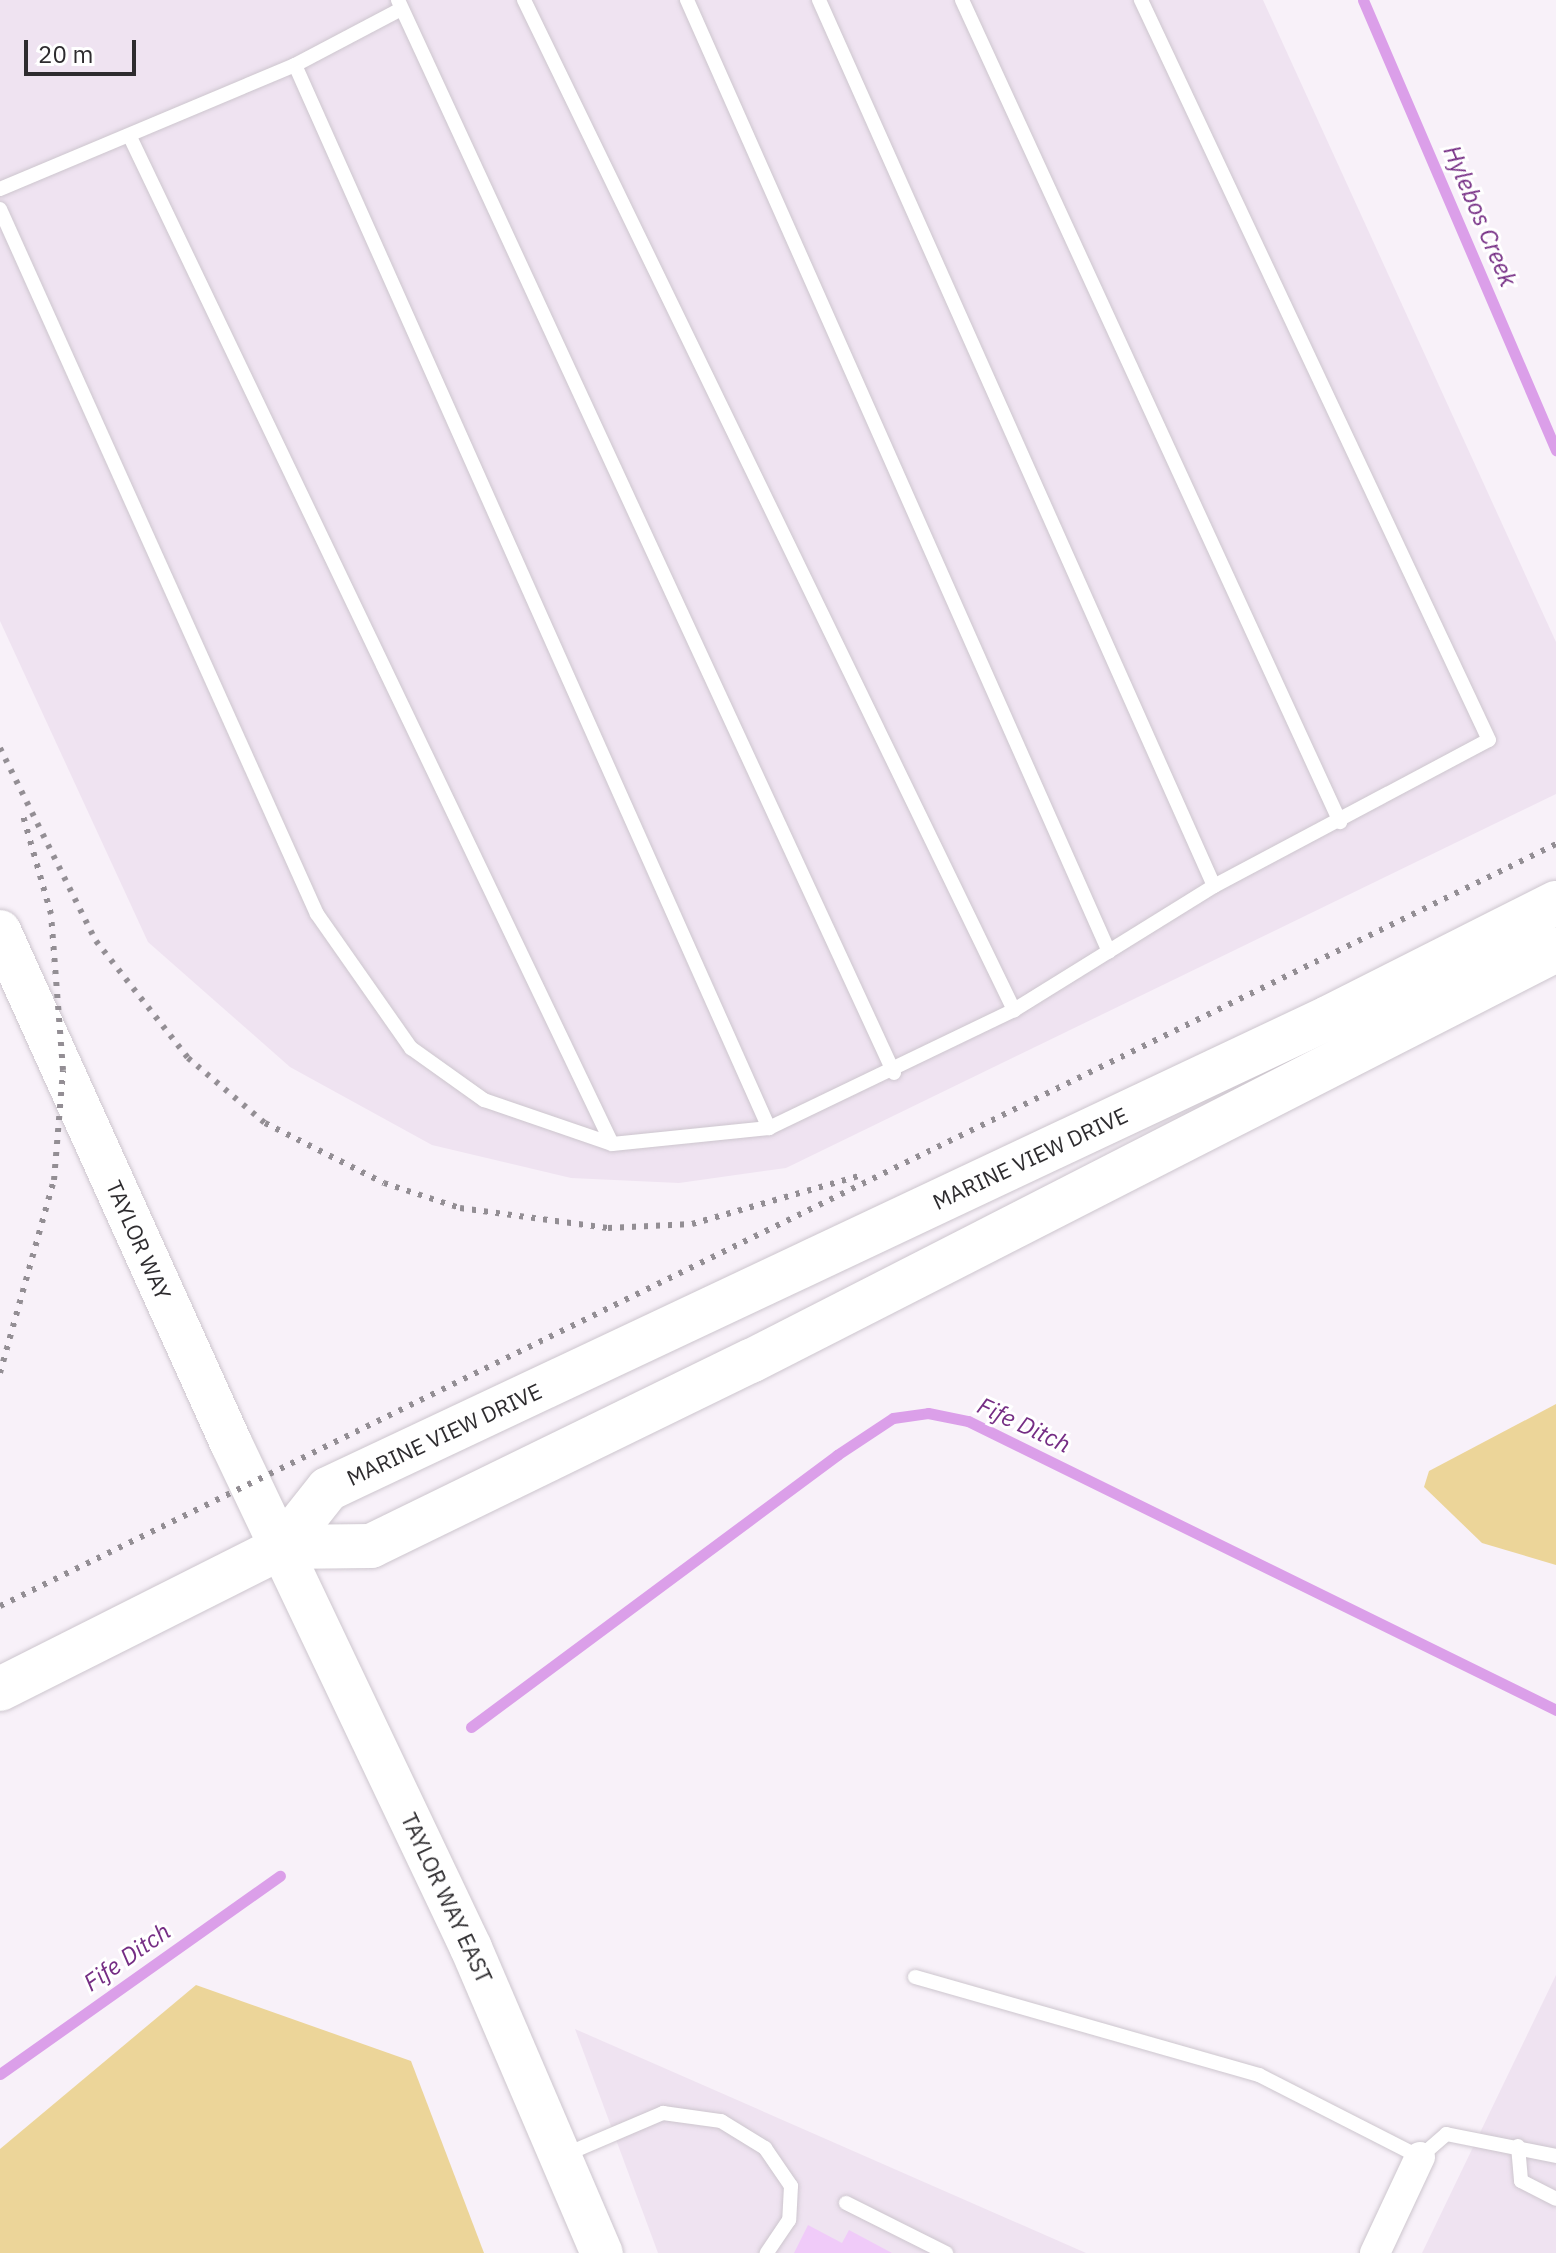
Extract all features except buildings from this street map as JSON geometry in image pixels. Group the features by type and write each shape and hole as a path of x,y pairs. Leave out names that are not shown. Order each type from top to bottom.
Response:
{"main road":[{"name":"MARINE VIEW DRIVE","path":"282,1547 328,1489 1328,1018 1556,903"},
{"name":"TAYLOR WAY","path":"0,931 282,1547"},
{"path":"0,1689 282,1547 371,1546 751,1361 1556,950"},
{"name":"TAYLOR WAY EAST","path":"282,1547 562,2156 602,2253"}],"street":[{"path":"1375,2253 1420,2157"}],"lane":[{"path":"524,0 1014,1010"},
{"path":"687,0 1109,952"},
{"path":"819,0 1214,886"},
{"path":"962,0 1340,822"},
{"path":"0,209 317,914 411,1048 484,1100 612,1144 769,1128 894,1073 1014,1010 1214,886 1340,822 1489,740 1141,0"},
{"path":"0,189 131,139 295,65 399,4 894,1073"},
{"path":"295,65 769,1128"},
{"path":"131,139 612,1144"},
{"path":"915,1977 1259,2075 1420,2157 1446,2134 1556,2156"},
{"path":"562,2156 663,2113 721,2121 765,2148 791,2186 789,2220 767,2253"},
{"path":"1518,2146 1521,2181 1556,2199"},
{"path":"846,2203 946,2253"}],"shaded area":[{"path":"0,0 1263,0 1556,642 1556,794 786,1168 679,1183 571,1178 432,1145 290,1067 148,942 0,621"},
{"path":"1556,1404 1556,1565 1482,1543 1424,1487 1429,1471"},
{"path":"1556,1975 1556,2253 1422,2253"},
{"path":"196,1985 411,2061 484,2253 0,2253 0,2149"},
{"path":"575,2029 1086,2253 658,2253"}],"waterway":[{"name":"Hylebos Creek","path":"1363,0 1556,450"},
{"name":"Fife Ditch","path":"471,1727 837,1455 893,1418 928,1413 968,1421 1556,1710"},
{"name":"Fife Ditch","path":"0,2074 280,1876"}],"railway":[{"path":"0,748 96,941 188,1058 265,1123 384,1183 460,1208 608,1228 692,1224 858,1176"},
{"path":"0,1373 54,1180 63,1070 51,914 23,816"},
{"path":"0,1606 1556,844"}]}
